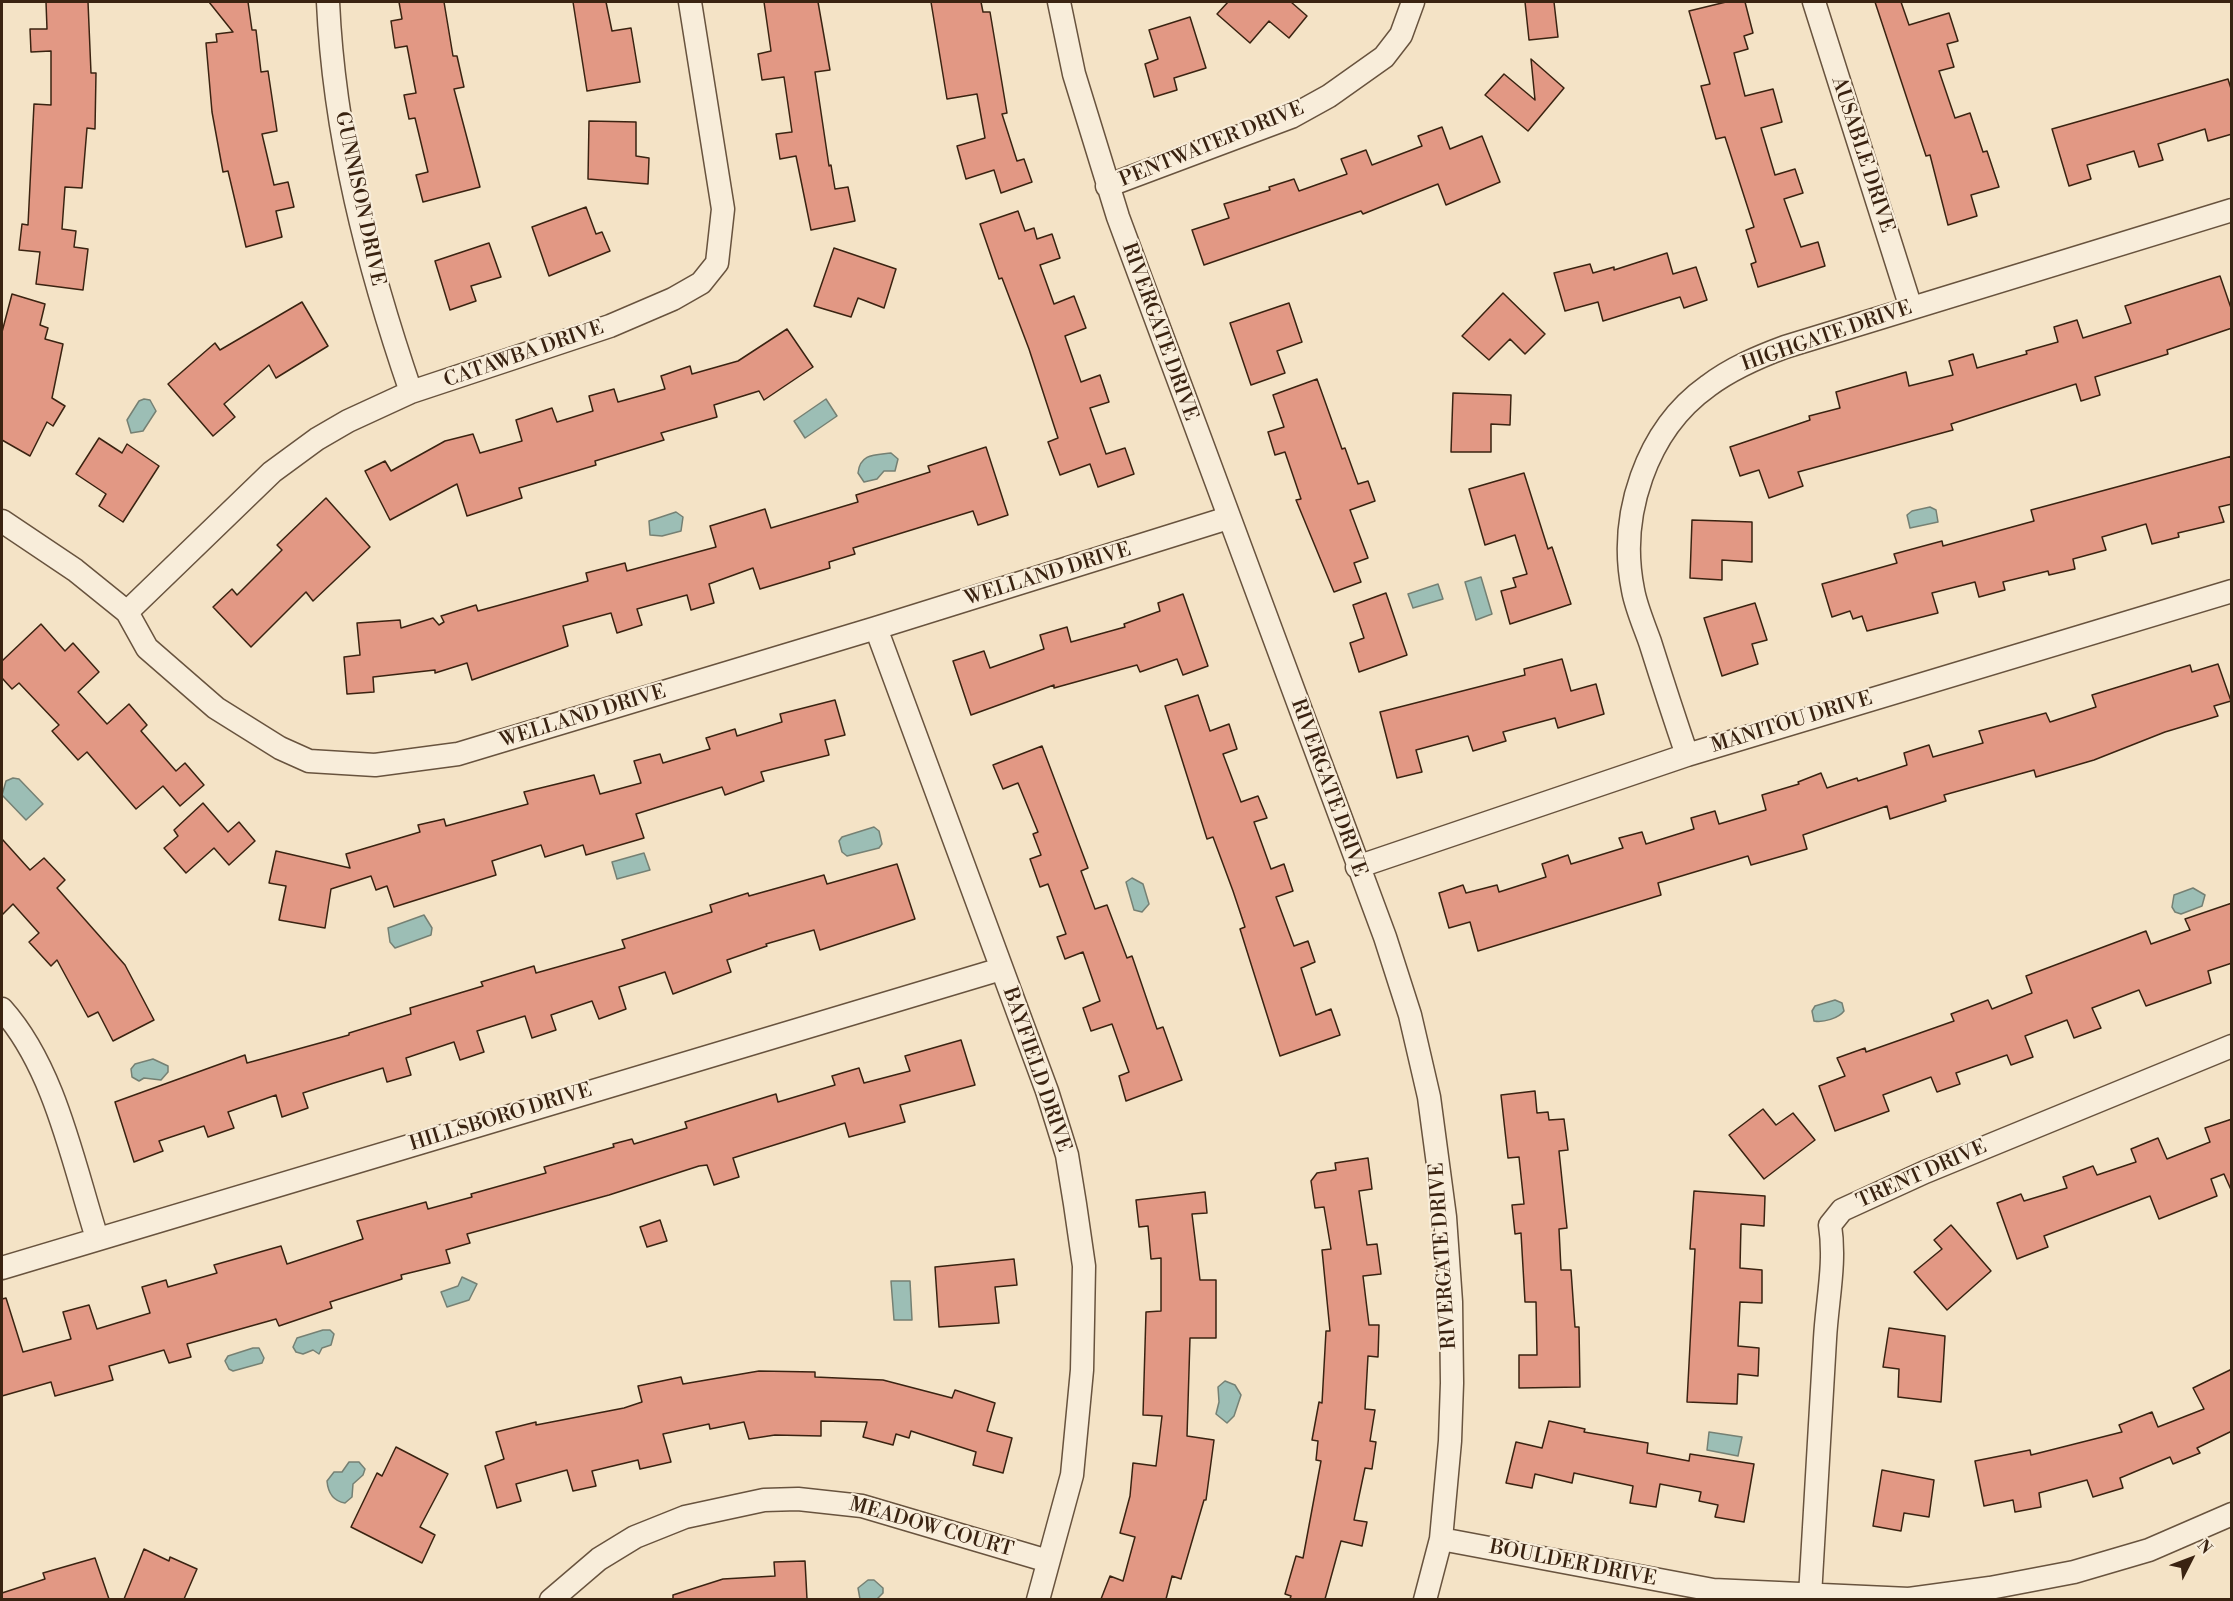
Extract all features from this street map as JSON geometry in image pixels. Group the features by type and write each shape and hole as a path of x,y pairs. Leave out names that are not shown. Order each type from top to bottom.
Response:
{"street":[{"name":"GUNNISON DRIVE","path":"328,2 337,93 364,237 383,314 411,392"},
{"name":"CATAWBA DRIVE","path":"127,612 272,472 340,426 411,392 610,326 701,283 717,263 723,209 690,2"},
{"name":"RIVERGATE DRIVE","path":"1059,2 1074,74 1107,186 1384,937 1410,1015 1429,1097 1443,1206 1451,1302 1452,1383 1441,1539 1425,1599"},
{"name":"PENTWATER DRIVE","path":"1107,186 1291,117 1329,96 1384,57 1401,35 1413,2"},
{"name":"AUSABLE DRIVE","path":"1814,2 1911,308"},
{"name":"HIGHGATE DRIVE","path":"1687,755 1633,589 1629,535 1631,510 1655,446 1670,424 1706,387 1751,360 1911,308 2232,210"},
{"name":"WELLAND DRIVE","path":"2,521 75,570 127,612 147,648 216,708 248,729 280,748 309,760 375,765 458,754 876,628 1228,518"},
{"name":"MANITOU DRIVE","path":"1357,867 1687,755 2232,591"},
{"name":"BAYFIELD DRIVE","path":"876,628 1047,1090 1067,1155 1084,1266 1078,1431 1065,1509 1038,1599"},
{"name":"HILLSBORO DRIVE","path":"2,1268 1001,969"},
{"path":"2,1009 32,1051 52,1098 97,1238"},
{"name":"TRENT DRIVE","path":"1810,1596 1833,1242 1830,1225 1842,1210 1925,1172 2232,1046"},
{"name":"MEADOW COURT","path":"551,1599 599,1559 635,1538 685,1517 764,1500 798,1499 862,1506 1048,1561"},
{"name":"BOULDER DRIVE","path":"1441,1539 1713,1590 1909,1599 1990,1588 2074,1572 2149,1550 2232,1514"}],"water":[{"path":"826,399 837,416 805,438 794,421"},
{"path":"150,400 156,411 143,431 131,433 127,420 139,401"},
{"path":"891,453 898,459 895,471 884,471 877,479 864,482 858,473 859,466 865,458"},
{"path":"1930,507 1936,510 1938,522 1910,528 1907,515 1912,511"},
{"path":"676,512 683,517 681,531 662,536 650,535 649,521"},
{"path":"1481,577 1492,614 1476,620 1465,582"},
{"path":"1438,584 1443,599 1413,608 1408,594"},
{"path":"13,778 19,779 43,804 26,820 2,795 6,781"},
{"path":"874,827 879,831 882,844 879,848 847,856 842,852 839,841 842,837"},
{"path":"644,853 650,870 617,879 612,862"},
{"path":"1132,878 1143,884 1149,904 1142,912 1134,910 1126,882"},
{"path":"2193,888 2205,895 2202,906 2181,914 2175,912 2172,907 2174,895"},
{"path":"424,915 432,928 431,935 395,948 390,942 388,928"},
{"path":"1835,1000 1842,1003 1844,1011 1842,1014 1826,1021 1814,1021 1812,1011 1815,1006"},
{"path":"153,1059 168,1066 168,1072 161,1080 144,1078 139,1081 132,1077 131,1069 135,1064"},
{"path":"462,1277 477,1284 469,1300 447,1307 441,1292 458,1286"},
{"path":"891,1281 910,1281 912,1320 894,1320"},
{"path":"330,1330 334,1334 331,1345 322,1348 319,1354 313,1350 303,1354 296,1352 293,1347 297,1338"},
{"path":"259,1348 264,1358 262,1363 233,1371 229,1369 225,1361 228,1356"},
{"path":"1225,1381 1235,1385 1241,1395 1234,1416 1227,1423 1216,1414 1219,1402 1218,1387"},
{"path":"1709,1432 1742,1437 1738,1456 1707,1450"},
{"path":"349,1462 359,1462 365,1469 363,1475 353,1484 352,1497 345,1503 332,1496 327,1481 334,1472 342,1472"},
{"path":"868,1580 874,1580 883,1588 883,1593 877,1599 860,1599 858,1588"}],"building":[{"path":"46,2 88,2 91,73 96,73 95,129 87,128 82,188 65,187 62,229 76,231 74,247 88,249 83,290 36,284 40,252 19,250 22,224 28,225 34,104 51,105 51,51 31,52 30,29 47,29"},
{"path":"209,2 248,2 252,30 256,30 261,72 268,71 277,131 262,134 274,185 288,182 294,207 276,211 282,237 246,247 228,171 223,172 212,112 206,43 217,42 216,34 233,32"},
{"path":"399,2 444,2 453,56 457,56 464,87 454,89 480,187 423,202 416,175 428,172 415,118 409,119 404,95 416,93 407,46 395,48 391,21 402,19"},
{"path":"573,2 606,2 612,31 631,28 640,82 587,91"},
{"path":"764,2 818,2 830,70 815,72 829,166 831,165 835,189 848,187 855,221 811,230 796,156 780,159 776,134 792,132 784,77 762,80 758,54 771,51"},
{"path":"931,2 981,2 983,12 990,12 1007,113 1002,114 1017,161 1024,159 1032,182 1001,193 994,170 966,179 957,146 985,138 977,94 947,99"},
{"path":"1228,2 1291,2 1307,16 1289,38 1269,21 1250,43 1217,14"},
{"path":"1525,2 1554,2 1558,37 1529,40"},
{"path":"1726,2 1745,2 1753,33 1744,36 1748,49 1734,53 1745,96 1773,89 1782,122 1761,128 1775,175 1795,169 1803,193 1784,199 1801,247 1818,242 1825,266 1758,287 1751,264 1756,262 1746,230 1754,227 1725,137 1716,139 1701,86 1710,84 1689,11"},
{"path":"1875,2 1901,2 1909,25 1949,13 1958,41 1947,44 1954,67 1939,71 1955,118 1970,113 1983,152 1987,151 1999,187 1971,195 1977,216 1948,225 1930,155 1926,156"},
{"path":"1190,17 1206,68 1174,78 1177,90 1154,97 1145,64 1158,59 1149,30"},
{"path":"1531,59 1564,88 1528,131 1485,95 1504,74 1535,100"},
{"path":"2228,79 2232,92 2232,134 2208,141 2205,129 2158,144 2163,160 2139,167 2134,151 2087,165 2091,179 2069,186 2052,129"},
{"path":"589,121 636,122 636,156 649,158 648,184 588,179"},
{"path":"1442,127 1450,149 1482,136 1500,182 1446,205 1438,184 1363,214 1361,211 1204,265 1192,230 1229,218 1224,204 1270,190 1269,187 1294,179 1299,191 1347,174 1341,159 1366,150 1372,165 1422,146 1418,136"},
{"path":"586,207 596,234 602,232 610,251 549,276 532,227"},
{"path":"1018,211 1025,231 1034,228 1037,239 1052,234 1060,258 1040,265 1054,304 1074,296 1086,328 1065,336 1081,382 1100,375 1109,402 1090,408 1106,454 1125,448 1134,474 1098,487 1090,464 1060,475 1048,442 1058,438 1029,349 1002,278 999,279 980,224"},
{"path":"489,243 501,277 471,286 476,301 450,310 435,261"},
{"path":"834,248 896,269 884,308 858,298 851,317 814,306"},
{"path":"1667,253 1673,274 1696,267 1707,300 1684,308 1680,297 1603,321 1598,302 1565,311 1554,273 1590,264 1593,273 1614,267 1614,270"},
{"path":"2220,276 2232,311 2232,328 2167,350 2168,354 2095,377 2100,395 2081,401 2076,384 1951,424 1953,430 1798,472 1803,486 1769,498 1759,470 1740,476 1730,447 1810,420 1809,416 1840,408 1836,392 1906,372 1909,386 1953,375 1949,361 1973,354 1977,368 2027,354 2026,351 2058,342 2054,327 2077,320 2083,338 2131,323 2125,306"},
{"path":"1503,293 1545,334 1525,354 1510,339 1489,360 1462,336"},
{"path":"12,294 45,304 40,325 48,328 45,339 63,344 52,398 65,406 53,426 47,422 30,456 2,440 2,332"},
{"path":"302,302 328,346 276,378 269,365 224,404 235,417 213,436 168,384 215,343 220,350"},
{"path":"1289,303 1302,342 1277,351 1285,373 1251,385 1230,323"},
{"path":"787,329 813,367 764,400 759,391 714,405 717,417 661,433 664,440 595,461 596,465 519,488 522,498 467,516 457,484 390,520 365,471 385,461 391,471 445,441 473,434 480,453 522,441 516,420 552,408 557,422 593,411 589,396 614,389 618,402 665,389 661,376 690,366 692,374 738,361"},
{"path":"1317,379 1342,449 1345,448 1358,484 1368,481 1375,501 1350,510 1368,558 1354,563 1361,582 1334,592 1296,500 1301,499 1285,452 1275,455 1268,432 1284,427 1273,395"},
{"path":"1453,393 1511,395 1510,425 1491,424 1491,452 1451,452"},
{"path":"99,438 122,453 127,444 159,466 123,522 99,506 106,494 76,474"},
{"path":"986,447 1008,515 978,525 973,511 853,548 855,554 829,562 830,568 760,589 753,568 709,584 714,603 691,610 687,595 637,609 642,625 617,633 611,613 563,626 568,646 472,680 467,663 435,673 435,670 373,677 374,692 347,694 344,657 360,655 357,623 400,620 401,628 433,618 439,625 444,622 441,616 476,605 478,611 588,581 586,573 625,563 627,571 716,547 710,526 765,509 771,528 858,502 856,495 930,472 928,466"},
{"path":"2232,456 2232,504 2219,507 2224,522 2178,533 2179,537 2152,544 2146,524 2102,537 2106,550 2073,559 2075,569 2049,575 2048,571 2003,582 2005,590 1979,597 1975,582 1932,593 1938,613 1867,631 1862,616 1853,619 1850,611 1832,617 1822,584 1897,563 1894,554 1942,541 1943,546 2034,521 2031,510"},
{"path":"1524,473 1548,549 1552,547 1571,604 1510,624 1501,591 1516,587 1513,578 1527,574 1515,535 1485,545 1469,489"},
{"path":"326,498 370,547 313,601 306,592 251,647 213,607 232,589 237,595 282,550 277,545"},
{"path":"1692,520 1752,522 1752,562 1722,560 1722,580 1690,578"},
{"path":"1386,593 1407,655 1359,672 1350,643 1364,638 1353,605"},
{"path":"1183,594 1208,666 1183,675 1177,659 1140,672 1137,665 1054,688 1054,685 971,715 953,661 984,651 990,668 1044,649 1040,635 1067,627 1071,642 1125,627 1124,624 1160,611 1158,603"},
{"path":"1755,603 1767,640 1752,644 1758,664 1722,676 1704,618"},
{"path":"41,624 65,651 73,643 99,672 78,692 107,724 129,704 147,725 141,731 176,771 185,763 204,785 180,806 163,786 136,809 87,752 78,760 52,731 59,725 19,683 12,689 2,678 2,661"},
{"path":"1562,659 1571,691 1596,684 1604,714 1558,728 1555,718 1503,732 1506,741 1473,751 1468,736 1416,750 1422,772 1397,778 1380,712 1525,675 1524,669"},
{"path":"2218,664 2231,701 2214,706 2218,716 2165,732 2094,760 2036,777 2034,770 1944,795 1946,801 1890,819 1887,806 1803,835 1807,849 1751,865 1748,856 1658,883 1661,895 1478,951 1470,922 1449,928 1439,893 1463,885 1466,893 1497,885 1499,892 1546,877 1542,864 1568,855 1571,864 1623,848 1619,838 1642,832 1646,844 1694,829 1691,818 1715,811 1719,824 1766,810 1762,795 1799,784 1798,782 1821,773 1827,788 1857,778 1858,781 1907,765 1904,753 1929,745 1933,757 1983,743 1979,731 2046,713 2050,722 2096,707 2092,695 2190,665 2192,672"},
{"path":"1198,695 1210,731 1229,724 1237,749 1223,754 1241,802 1258,796 1267,818 1254,822 1271,869 1284,864 1293,891 1276,897 1294,946 1308,941 1315,962 1301,968 1316,1015 1331,1009 1340,1035 1280,1056 1240,929 1245,927 1213,837 1207,839 1165,706"},
{"path":"835,700 845,735 825,740 829,755 761,772 764,781 725,795 722,787 636,814 644,838 586,855 583,845 545,857 541,845 492,861 496,875 394,907 387,886 376,890 371,876 331,889 325,928 279,920 286,886 269,883 276,851 350,868 346,854 420,832 418,825 444,819 446,826 528,804 524,792 594,775 600,794 641,783 634,761 660,754 663,763 710,749 706,738 735,729 737,736 782,722 780,714"},
{"path":"1042,746 1088,868 1081,871 1095,909 1107,905 1127,958 1132,956 1157,1029 1163,1027 1182,1080 1126,1101 1119,1076 1129,1072 1112,1024 1091,1031 1083,1008 1100,1001 1083,952 1065,959 1057,937 1066,934 1048,884 1040,887 1030,859 1041,855 1033,834 1038,832 1018,783 1003,789 993,765"},
{"path":"203,803 228,832 239,822 255,841 229,865 214,848 186,873 164,848 178,836 174,830"},
{"path":"2,839 30,870 44,858 65,880 57,888 125,965 154,1020 113,1041 98,1012 88,1017 57,960 51,966 29,942 39,933 13,904 2,915"},
{"path":"897,864 915,919 820,950 814,930 766,944 767,946 727,960 731,972 673,994 665,972 619,987 626,1009 599,1019 592,1001 551,1015 556,1030 532,1038 525,1016 477,1031 484,1052 460,1060 454,1042 406,1058 411,1075 387,1082 383,1068 303,1093 308,1108 282,1117 276,1095 228,1112 234,1128 208,1137 204,1126 159,1141 163,1151 134,1162 115,1102 245,1055 247,1063 349,1035 349,1033 411,1014 410,1008 483,986 481,982 534,966 536,973 625,948 622,940 712,912 710,905 748,893 749,896 824,875 827,884"},
{"path":"2232,903 2232,963 2208,971 2211,983 2146,1006 2139,990 2092,1008 2101,1028 2074,1038 2067,1020 2025,1036 2033,1057 2011,1065 2007,1055 1956,1073 1960,1084 1937,1092 1931,1077 1883,1095 1889,1111 1835,1131 1819,1086 1845,1076 1837,1058 1865,1048 1866,1052 1954,1021 1951,1014 1988,1000 1992,1009 2032,993 2026,976 2146,931 2151,944 2190,930 2185,919"},
{"path":"961,1040 975,1085 900,1105 905,1122 849,1137 845,1123 733,1158 739,1177 714,1185 707,1165 699,1166 609,1195 467,1234 470,1243 446,1250 450,1263 401,1275 402,1279 330,1302 332,1308 279,1326 276,1319 187,1344 191,1357 169,1363 164,1350 109,1366 113,1380 55,1396 51,1382 2,1396 2,1299 6,1298 23,1352 71,1339 63,1312 89,1305 97,1329 150,1313 142,1287 166,1280 168,1287 217,1273 214,1265 281,1246 287,1264 363,1239 357,1221 426,1202 428,1209 472,1197 471,1194 546,1173 544,1167 614,1147 613,1144 632,1139 634,1144 687,1128 685,1122 776,1094 778,1102 835,1085 832,1076 859,1068 864,1083 910,1071 905,1056"},
{"path":"1535,1091 1537,1113 1548,1112 1549,1120 1564,1119 1568,1150 1559,1151 1567,1228 1559,1229 1561,1270 1571,1270 1575,1327 1579,1327 1580,1387 1519,1388 1519,1355 1537,1355 1536,1302 1525,1302 1521,1233 1515,1234 1512,1205 1524,1204 1519,1157 1508,1158 1501,1095"},
{"path":"1763,1109 1776,1125 1793,1113 1815,1140 1764,1179 1729,1135"},
{"path":"2232,1119 2232,1192 2224,1174 2211,1179 2217,1196 2159,1219 2150,1196 2044,1236 2048,1247 2017,1259 1997,1203 2021,1194 2024,1201 2067,1188 2063,1177 2093,1166 2097,1175 2136,1162 2131,1149 2158,1138 2167,1159 2210,1142 2205,1128"},
{"path":"1368,1158 1372,1189 1359,1191 1367,1245 1377,1244 1381,1274 1363,1276 1369,1325 1379,1325 1378,1357 1368,1356 1365,1409 1375,1410 1370,1441 1376,1442 1372,1469 1365,1468 1354,1520 1367,1522 1362,1546 1341,1541 1325,1599 1290,1599 1291,1596 1285,1594 1296,1556 1303,1558 1321,1461 1316,1460 1318,1441 1312,1440 1319,1402 1322,1403 1326,1331 1330,1331 1322,1250 1331,1249 1324,1207 1315,1208 1311,1181 1317,1173 1336,1170 1335,1163"},
{"path":"1694,1191 1765,1196 1764,1226 1741,1224 1740,1268 1762,1270 1762,1303 1740,1302 1738,1346 1759,1348 1758,1376 1738,1374 1737,1404 1687,1402 1695,1249 1690,1249"},
{"path":"1205,1192 1207,1213 1192,1214 1200,1280 1216,1280 1216,1338 1190,1338 1187,1436 1214,1440 1206,1500 1204,1500 1181,1579 1172,1576 1166,1599 1101,1599 1110,1576 1123,1581 1135,1537 1120,1533 1130,1496 1133,1463 1156,1466 1162,1416 1143,1415 1146,1312 1161,1311 1161,1258 1151,1259 1148,1226 1139,1227 1136,1200"},
{"path":"660,1220 667,1241 647,1247 640,1227"},
{"path":"1951,1225 1991,1271 1947,1310 1914,1272 1942,1249 1934,1240"},
{"path":"1014,1259 1017,1285 995,1287 999,1323 939,1327 935,1267"},
{"path":"1889,1328 1945,1336 1941,1402 1898,1397 1899,1369 1883,1367"},
{"path":"2232,1369 2232,1431 2197,1448 2200,1453 2173,1464 2170,1457 2120,1478 2123,1488 2093,1497 2087,1480 2039,1493 2041,1507 2015,1512 2013,1500 1984,1506 1975,1461 2030,1450 2031,1455 2122,1432 2119,1425 2152,1412 2158,1427 2204,1409 2193,1388"},
{"path":"759,1371 815,1372 815,1377 883,1380 952,1398 955,1390 995,1403 987,1431 1012,1438 1003,1473 973,1465 976,1452 911,1431 909,1438 896,1434 893,1445 863,1437 867,1422 821,1421 821,1436 775,1435 749,1439 744,1422 710,1429 709,1424 663,1434 671,1462 640,1469 638,1460 592,1471 596,1486 573,1491 567,1470 516,1484 521,1501 497,1508 485,1466 504,1459 496,1432 536,1422 536,1425 624,1408 642,1402 638,1386 681,1377 683,1384"},
{"path":"1549,1421 1585,1429 1584,1432 1648,1443 1647,1453 1689,1461 1690,1454 1754,1464 1744,1522 1715,1517 1718,1505 1699,1501 1701,1492 1660,1484 1656,1507 1630,1503 1633,1486 1574,1473 1572,1483 1535,1474 1532,1488 1506,1483 1516,1442 1542,1448"},
{"path":"396,1447 448,1474 420,1527 435,1535 422,1563 351,1527 377,1473 382,1476"},
{"path":"1882,1470 1934,1480 1929,1517 1904,1513 1901,1531 1873,1526"},
{"path":"144,1549 169,1561 170,1557 197,1569 184,1599 124,1599"},
{"path":"95,1558 109,1599 2,1599 2,1593 45,1579 43,1573"},
{"path":"805,1561 807,1599 673,1599 673,1595 723,1579 775,1576 774,1562"}]}
